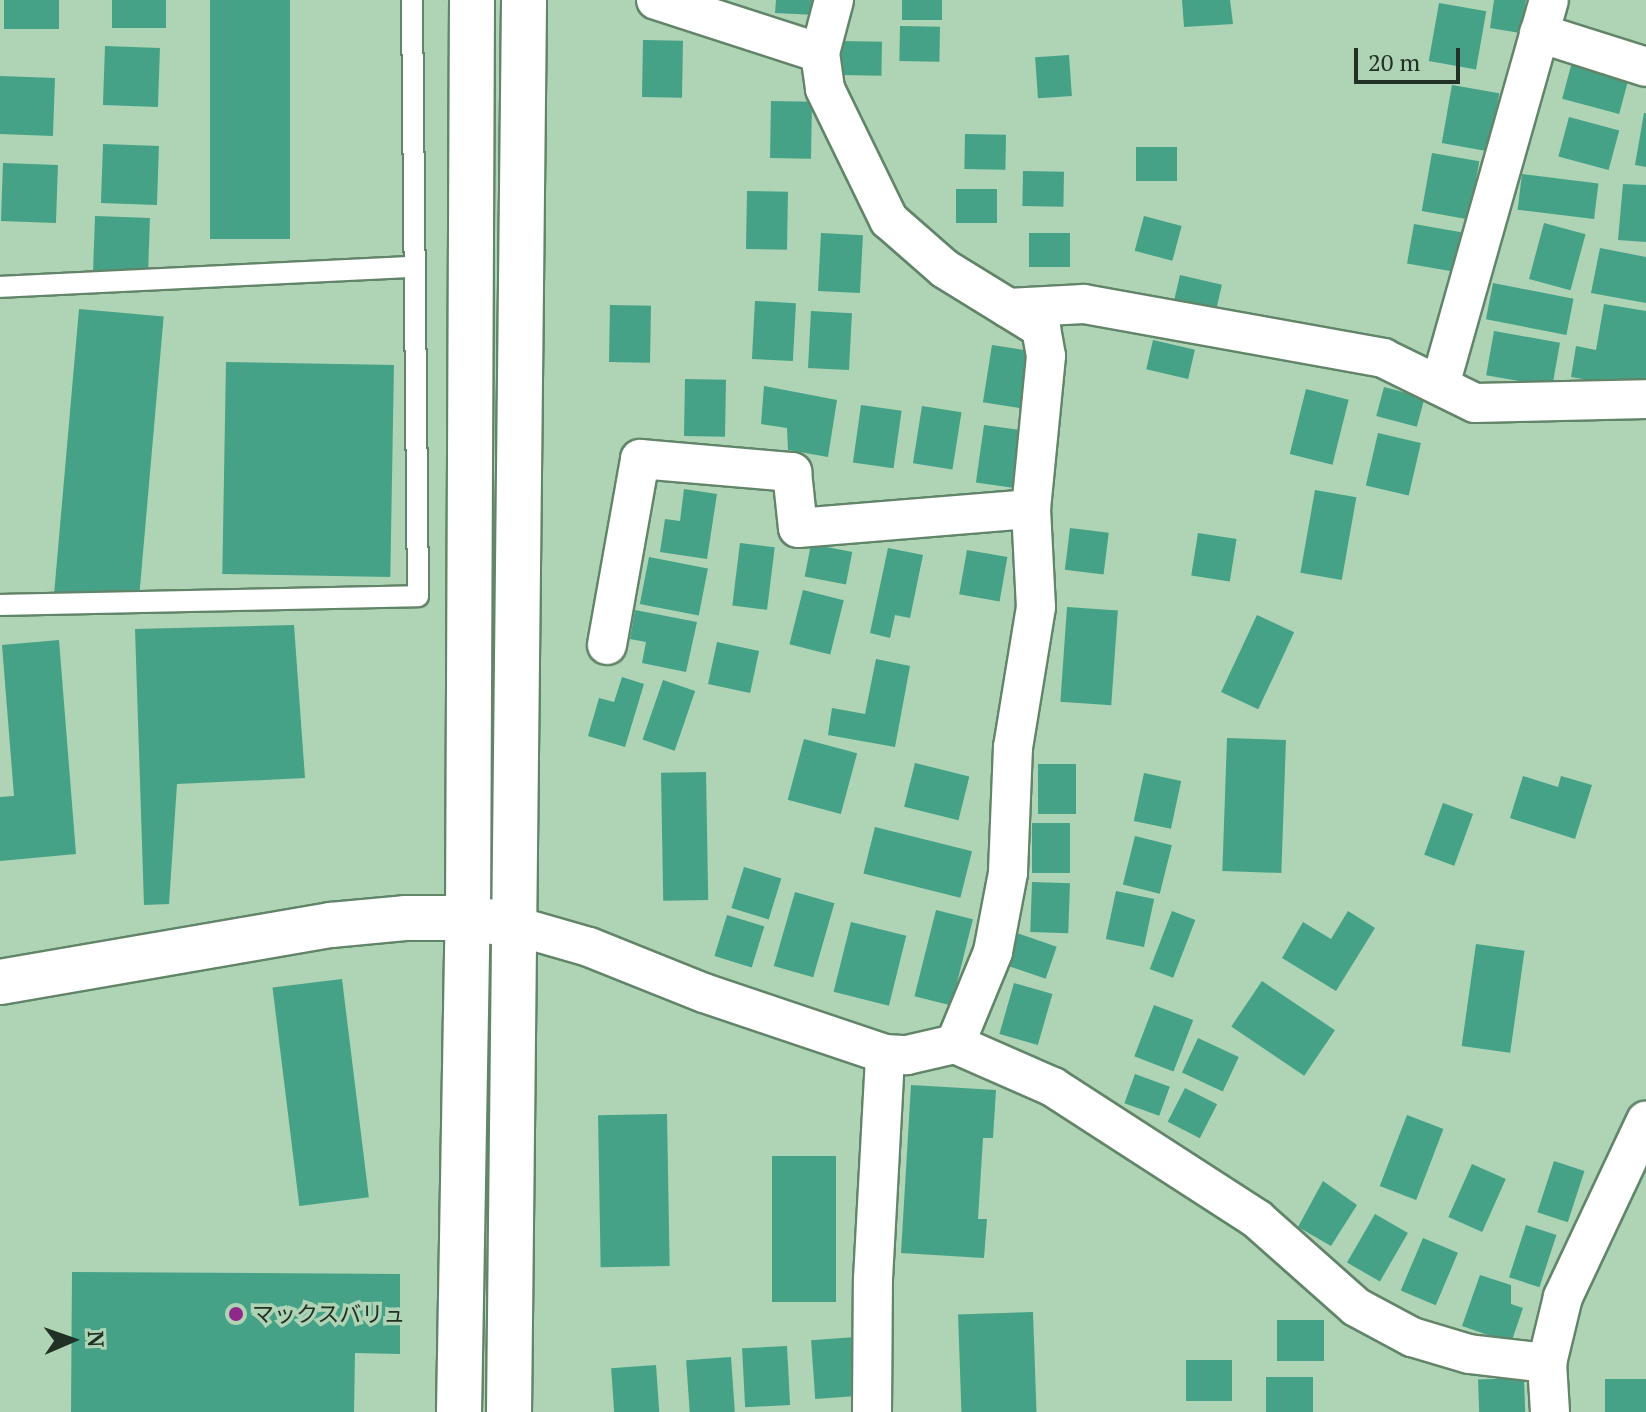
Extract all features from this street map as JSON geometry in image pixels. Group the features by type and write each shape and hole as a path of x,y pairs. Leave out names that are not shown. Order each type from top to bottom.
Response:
{"street":[{"path":"459,1412 468,918 472,0"},
{"path":"509,1412 524,0"},
{"path":"656,0 820,53"},
{"path":"834,0 820,53 825,89 889,220 945,269 1041,328 1046,356 1031,509 1036,607 1013,747 1008,873 993,952 955,1044"},
{"path":"1440,385 1544,16 1646,67"},
{"path":"1008,308 1084,304 1383,358 1475,403 1646,399"},
{"path":"607,645 640,459 792,472 798,528 1031,509"},
{"path":"0,982 331,925 405,918 468,918 516,926 589,947 704,993 885,1054 907,1055 955,1044 1066,1096 1257,1219 1356,1307 1398,1330 1469,1354 1547,1363"},
{"path":"872,1412 873,1279 885,1054"},
{"path":"1550,1412 1547,1363 1563,1297 1646,1121"}],"lane":[{"path":"0,605 418,596 412,0"},
{"path":"0,287 415,267"}],"building":[{"path":"4,0 59,0 59,29 4,29"},
{"path":"112,0 166,0 166,28 112,28"},
{"path":"210,0 290,0 290,239 210,239"},
{"path":"776,0 817,0 816,15 775,13"},
{"path":"902,0 942,0 942,20 902,20"},
{"path":"1182,0 1230,0 1233,24 1184,27"},
{"path":"1494,0 1526,0 1520,33 1490,28"},
{"path":"1439,3 1486,11 1476,69 1429,61"},
{"path":"900,26 940,27 939,62 899,61"},
{"path":"643,40 683,41 682,98 642,97"},
{"path":"841,41 882,42 881,76 840,75"},
{"path":"105,46 160,48 158,107 103,105"},
{"path":"1069,55 1072,96 1038,98 1035,57"},
{"path":"1572,62 1629,77 1619,114 1562,99"},
{"path":"0,76 55,78 53,136 0,134"},
{"path":"1452,85 1499,93 1489,151 1442,143"},
{"path":"771,101 812,102 811,159 770,158"},
{"path":"1646,113 1646,167 1635,165"},
{"path":"1569,117 1619,130 1609,170 1558,157"},
{"path":"965,134 1006,135 1005,170 964,169"},
{"path":"103,144 159,146 157,205 101,203"},
{"path":"1136,147 1177,147 1177,181 1136,181"},
{"path":"1432,153 1479,161 1469,219 1422,211"},
{"path":"3,163 58,165 56,223 1,221"},
{"path":"1023,171 1064,172 1063,207 1022,206"},
{"path":"1522,174 1598,183 1594,219 1518,210"},
{"path":"1623,184 1646,185 1646,242 1618,240"},
{"path":"956,189 997,189 997,223 956,223"},
{"path":"747,191 788,192 787,250 746,249"},
{"path":"95,216 150,218 148,276 93,274"},
{"path":"1144,216 1182,226 1172,261 1135,251"},
{"path":"1544,223 1586,234 1571,290 1529,279"},
{"path":"1414,224 1461,232 1454,272 1407,263"},
{"path":"821,233 863,235 860,293 818,291"},
{"path":"1029,233 1070,233 1070,267 1029,267"},
{"path":"1600,248 1646,257 1646,303 1591,293"},
{"path":"1180,275 1222,285 1215,313 1173,303"},
{"path":"1493,283 1573,299 1566,335 1486,319"},
{"path":"755,301 796,303 793,361 752,359"},
{"path":"1604,304 1646,311 1646,390 1571,377 1576,346 1596,350"},
{"path":"610,305 651,306 650,363 609,362"},
{"path":"79,309 164,316 139,600 54,593"},
{"path":"811,311 852,313 849,370 808,368"},
{"path":"1494,331 1560,343 1552,387 1486,375"},
{"path":"1153,340 1195,350 1188,379 1146,369"},
{"path":"992,345 1032,351 1022,409 983,402"},
{"path":"226,362 394,365 390,577 222,574"},
{"path":"685,379 726,380 725,437 684,436"},
{"path":"764,386 837,400 828,457 788,450 787,428 761,424"},
{"path":"1384,387 1425,398 1417,427 1376,416"},
{"path":"1306,389 1349,400 1332,465 1290,454"},
{"path":"861,405 902,411 894,468 853,462"},
{"path":"922,406 962,412 952,470 913,463"},
{"path":"984,425 1025,431 1017,488 976,482"},
{"path":"1378,433 1421,443 1409,496 1366,486"},
{"path":"684,489 717,494 707,559 660,552 665,519 680,521"},
{"path":"1315,490 1356,497 1342,580 1300,573"},
{"path":"1070,528 1109,533 1104,574 1065,570"},
{"path":"1198,533 1237,539 1230,582 1191,575"},
{"path":"740,543 775,547 767,610 732,606"},
{"path":"811,544 852,552 846,584 805,576"},
{"path":"888,548 923,555 910,618 895,615 890,638 870,633"},
{"path":"967,550 1007,557 1000,601 959,594"},
{"path":"649,557 708,568 699,616 640,604"},
{"path":"803,590 844,600 830,654 789,644"},
{"path":"1067,607 1118,611 1111,705 1060,702"},
{"path":"635,610 697,622 686,672 642,663 646,642 630,639"},
{"path":"1257,615 1294,632 1258,709 1221,692"},
{"path":"294,625 305,778 177,784 169,904 144,905 135,629"},
{"path":"59,640 76,854 0,861 0,797 14,796 2,645"},
{"path":"717,642 759,651 750,693 708,684"},
{"path":"876,659 910,666 895,747 828,735 832,708 865,714"},
{"path":"622,677 644,684 625,747 588,736 599,698 614,702"},
{"path":"663,680 695,691 675,751 642,740"},
{"path":"1227,738 1286,740 1281,873 1222,871"},
{"path":"804,739 857,753 841,814 788,800"},
{"path":"915,763 969,777 958,820 904,807"},
{"path":"1038,764 1076,764 1076,814 1038,814"},
{"path":"706,772 708,900 663,901 661,773"},
{"path":"1144,773 1181,781 1171,829 1134,821"},
{"path":"1523,776 1558,787 1561,776 1592,785 1575,839 1510,818"},
{"path":"1443,803 1473,814 1454,866 1424,855"},
{"path":"1032,823 1070,823 1070,873 1032,873"},
{"path":"875,827 972,851 960,898 863,874"},
{"path":"1135,836 1172,845 1160,894 1123,885"},
{"path":"744,867 781,878 769,920 731,908"},
{"path":"1032,882 1070,883 1068,933 1030,932"},
{"path":"1116,891 1154,899 1144,947 1106,939"},
{"path":"795,892 834,903 813,977 774,966"},
{"path":"936,910 973,919 951,1006 914,996"},
{"path":"1172,911 1195,920 1173,978 1150,969"},
{"path":"1348,911 1375,928 1336,991 1282,958 1303,922 1331,939"},
{"path":"727,915 764,926 752,968 714,956"},
{"path":"851,922 906,936 889,1006 834,992"},
{"path":"1017,933 1057,947 1046,979 1006,965"},
{"path":"1476,944 1525,951 1510,1053 1462,1046"},
{"path":"342,979 369,1197 299,1206 273,988"},
{"path":"1262,981 1335,1030 1304,1076 1231,1027"},
{"path":"1014,983 1052,994 1038,1045 999,1034"},
{"path":"1154,1005 1193,1020 1174,1071 1134,1056"},
{"path":"1198,1038 1239,1057 1223,1091 1182,1072"},
{"path":"1135,1074 1170,1087 1159,1116 1124,1103"},
{"path":"911,1085 996,1090 993,1138 983,1138 978,1219 987,1219 984,1258 901,1253"},
{"path":"1185,1088 1217,1104 1200,1138 1168,1122"},
{"path":"667,1114 670,1266 601,1267 598,1115"},
{"path":"1407,1115 1443,1129 1416,1200 1380,1186"},
{"path":"772,1156 836,1156 836,1302 772,1302"},
{"path":"1554,1161 1584,1171 1568,1222 1537,1212"},
{"path":"1472,1164 1506,1179 1482,1232 1448,1217"},
{"path":"1323,1181 1357,1205 1331,1246 1298,1227"},
{"path":"1375,1214 1408,1233 1380,1281 1347,1262"},
{"path":"1526,1225 1556,1235 1539,1287 1509,1277"},
{"path":"1423,1238 1458,1253 1436,1305 1401,1290"},
{"name":"マックスバリュ","path":"72,1272 400,1274 400,1354 355,1353 354,1412 71,1412"},
{"path":"1480,1275 1511,1285 1511,1304 1523,1308 1511,1343 1462,1326"},
{"path":"1033,1312 1036,1412 961,1412 958,1315"},
{"path":"1277,1320 1324,1320 1324,1361 1277,1361"},
{"path":"856,1337 860,1396 815,1399 811,1340"},
{"path":"787,1346 790,1405 745,1407 742,1348"},
{"path":"731,1357 735,1412 690,1412 686,1360"},
{"path":"1186,1360 1232,1360 1232,1401 1186,1401"},
{"path":"656,1365 659,1412 614,1412 611,1368"},
{"path":"1266,1377 1313,1377 1313,1412 1266,1412"},
{"path":"1524,1378 1525,1412 1479,1412 1478,1380"},
{"path":"1605,1379 1646,1379 1646,1412 1605,1412"}],"place":[{"name":"マックスバリュ","path":"236,1314"}]}
